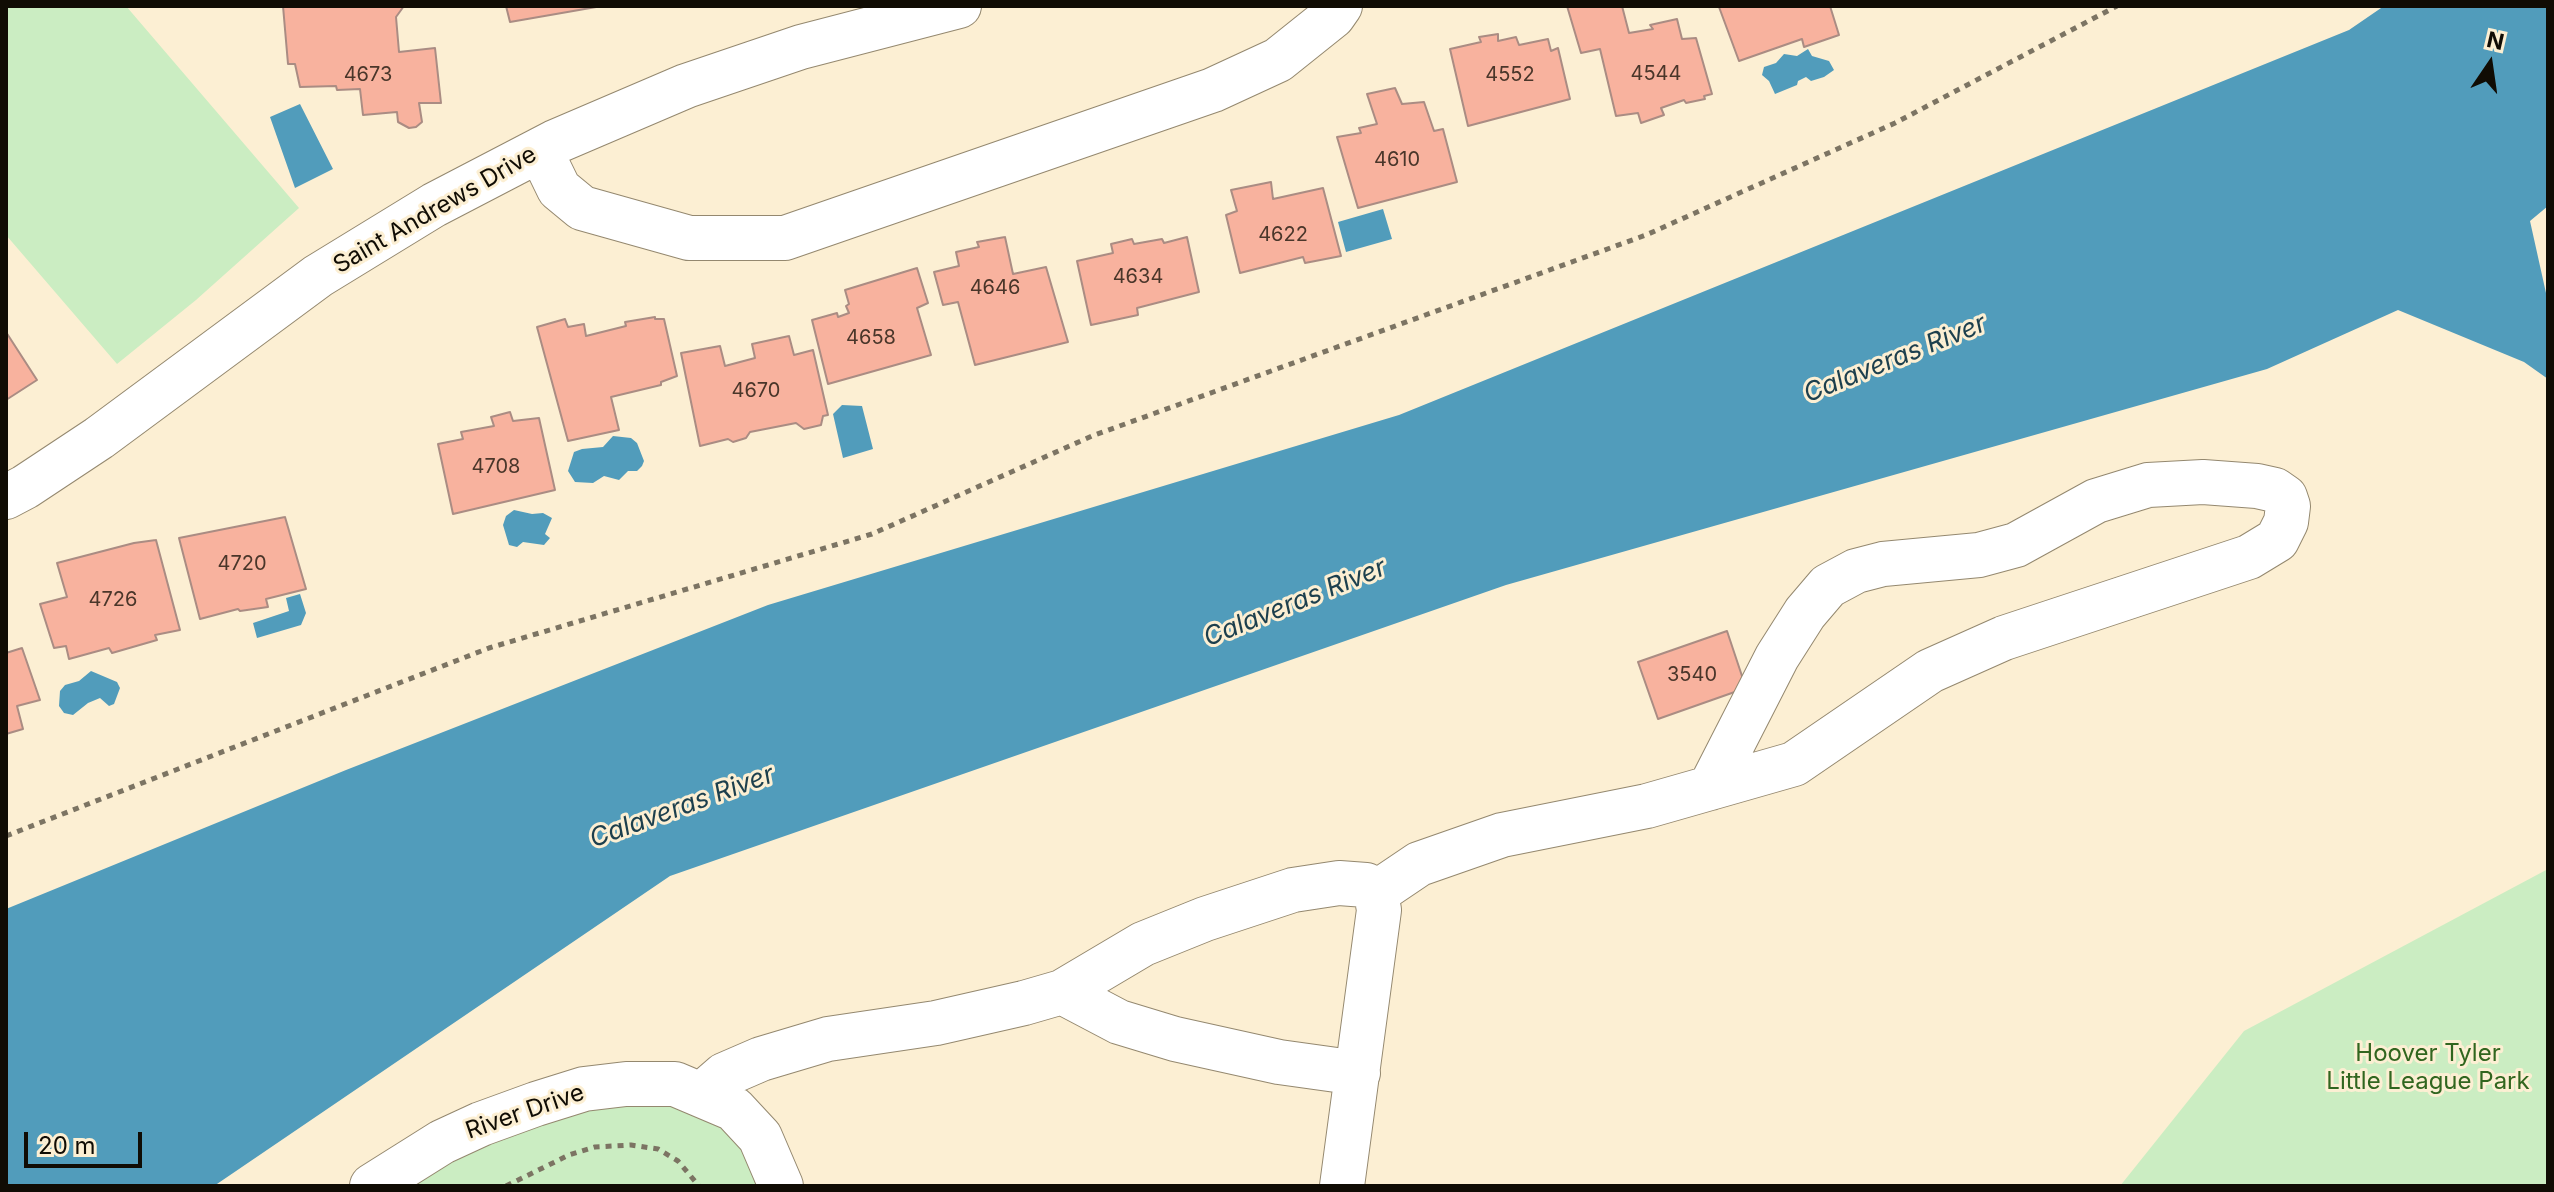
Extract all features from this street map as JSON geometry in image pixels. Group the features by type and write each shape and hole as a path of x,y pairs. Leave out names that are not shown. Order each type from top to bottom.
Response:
{"street":[{"name":"Saint Andrews Drive","path":"6,497 99,438 318,276 434,205 540,150 686,86 801,47 959,6"},
{"path":"540,150 559,189 582,208 689,238 785,238 1213,90 1278,60 1333,16 1340,6"},
{"path":"1376,893 1419,864 1502,835 1647,806 1710,788 1794,764 1930,671 2004,638 2249,557 2277,540 2286,522 2288,506 2285,497 2275,490 2257,486 2203,482 2148,485 2096,501 2016,545 1979,555 1883,564 1856,571 1828,586 1805,613 1777,657 1710,788"},
{"path":"781,1186 760,1137 718,1102 724,1075 761,1059 828,1039 936,1023 1062,992 1143,944 1205,919 1293,890 1339,883 1366,885 1376,893 1379,910 1342,1186"},
{"path":"1062,992 1119,1022 1175,1039 1279,1062 1358,1073"},
{"name":"River Drive","path":"372,1186 442,1142 481,1124 584,1089 626,1084 675,1084 718,1102"}],"path":[{"path":"6,836 489,648 872,534 1092,436 1646,235 1895,123 2117,6"},
{"path":"506,1186 569,1155 595,1147 631,1145 658,1149 678,1161 699,1186"}],"green space":[{"path":"6,6 126,6 299,208 196,300 117,364 6,235"},
{"name":"Hoover Tyler Little League Park","path":"2548,869 2548,1186 2120,1186 2244,1031"},
{"path":"675,1084 760,1137 776,1186 374,1186 536,1104"}],"water":[{"name":"Calaveras River","path":"2384,6 2548,6 2548,206 2530,221 2548,302 2548,379 2524,362 2398,310 2267,369 1506,585 670,876 214,1186 6,1186 6,909 346,770 768,605 1399,415 2349,30"},
{"path":"1808,49 1812,56 1829,61 1834,70 1811,81 1806,77 1797,85 1775,94 1762,75 1764,67 1776,63 1784,54 1797,56"},
{"path":"300,104 333,169 295,188 270,117"},
{"path":"1383,209 1392,239 1346,252 1338,222"},
{"path":"842,405 862,406 873,449 843,458 833,414"},
{"path":"613,436 631,438 637,443 644,461 642,466 637,471 628,471 619,480 604,476 593,483 575,482 568,471 574,452 603,447"},
{"path":"514,510 543,513 552,518 545,534 550,538 544,545 523,542 517,547 509,545 503,525 506,516"},
{"path":"300,594 306,613 301,625 257,638 253,623 289,611 286,598"},
{"path":"91,671 117,682 120,688 114,704 109,706 100,698 73,715 64,713 59,706 60,691"}],"building":[{"path":"283,6 404,6 396,17 399,52 435,48 441,103 419,103 422,122 409,128 398,122 397,112 363,115 360,89 300,87 295,64 288,64"},
{"path":"506,6 602,6 510,22"},
{"path":"1567,6 1622,6 1629,33 1653,29 1650,25 1677,19 1682,39 1696,38 1712,94 1704,96 1705,99 1686,103 1684,100 1661,108 1664,115 1641,123 1638,113 1616,116 1600,49 1581,53"},
{"path":"1830,6 1839,35 1804,47 1802,39 1739,61 1719,7"},
{"path":"1498,34 1498,41 1516,37 1519,45 1548,39 1551,51 1558,48 1570,99 1468,126 1450,49 1481,42 1479,37"},
{"path":"1395,88 1402,104 1424,102 1434,131 1443,129 1457,182 1358,208 1337,137 1361,133 1359,128 1377,124 1367,94"},
{"path":"1271,182 1273,199 1323,188 1341,256 1305,263 1303,257 1240,273 1226,215 1237,211 1231,190"},
{"path":"1005,237 1013,274 1046,267 1068,342 975,365 958,302 943,305 934,272 959,266 956,252 979,247 977,242"},
{"path":"1187,237 1199,292 1137,308 1138,315 1091,325 1077,261 1113,253 1111,244 1132,239 1134,244 1162,239 1164,243"},
{"path":"917,268 928,303 917,308 931,355 828,384 812,320 849,313 845,290"},
{"path":"655,317 664,319 677,376 661,382 661,385 611,397 619,430 568,441 537,327 565,319 568,327 584,324 586,336 626,326 625,322"},
{"path":"6,332 37,380 6,400"},
{"path":"789,336 794,355 813,350 828,415 823,416 821,425 804,429 796,423 750,432 746,438 733,442 728,439 700,446 681,353 720,346 725,366 755,358 752,344"},
{"path":"510,412 513,421 539,418 555,490 453,514 438,444 463,439 461,432 494,426 491,417"},
{"path":"285,517 306,589 266,599 268,607 238,609 200,619 179,538"},
{"path":"156,540 180,630 155,635 157,640 112,653 109,648 69,659 66,646 54,648 40,604 67,597 57,563"},
{"path":"1727,631 1746,688 1658,719 1638,662"},
{"path":"22,648 40,700 17,706 23,729 6,734 6,653"}]}
